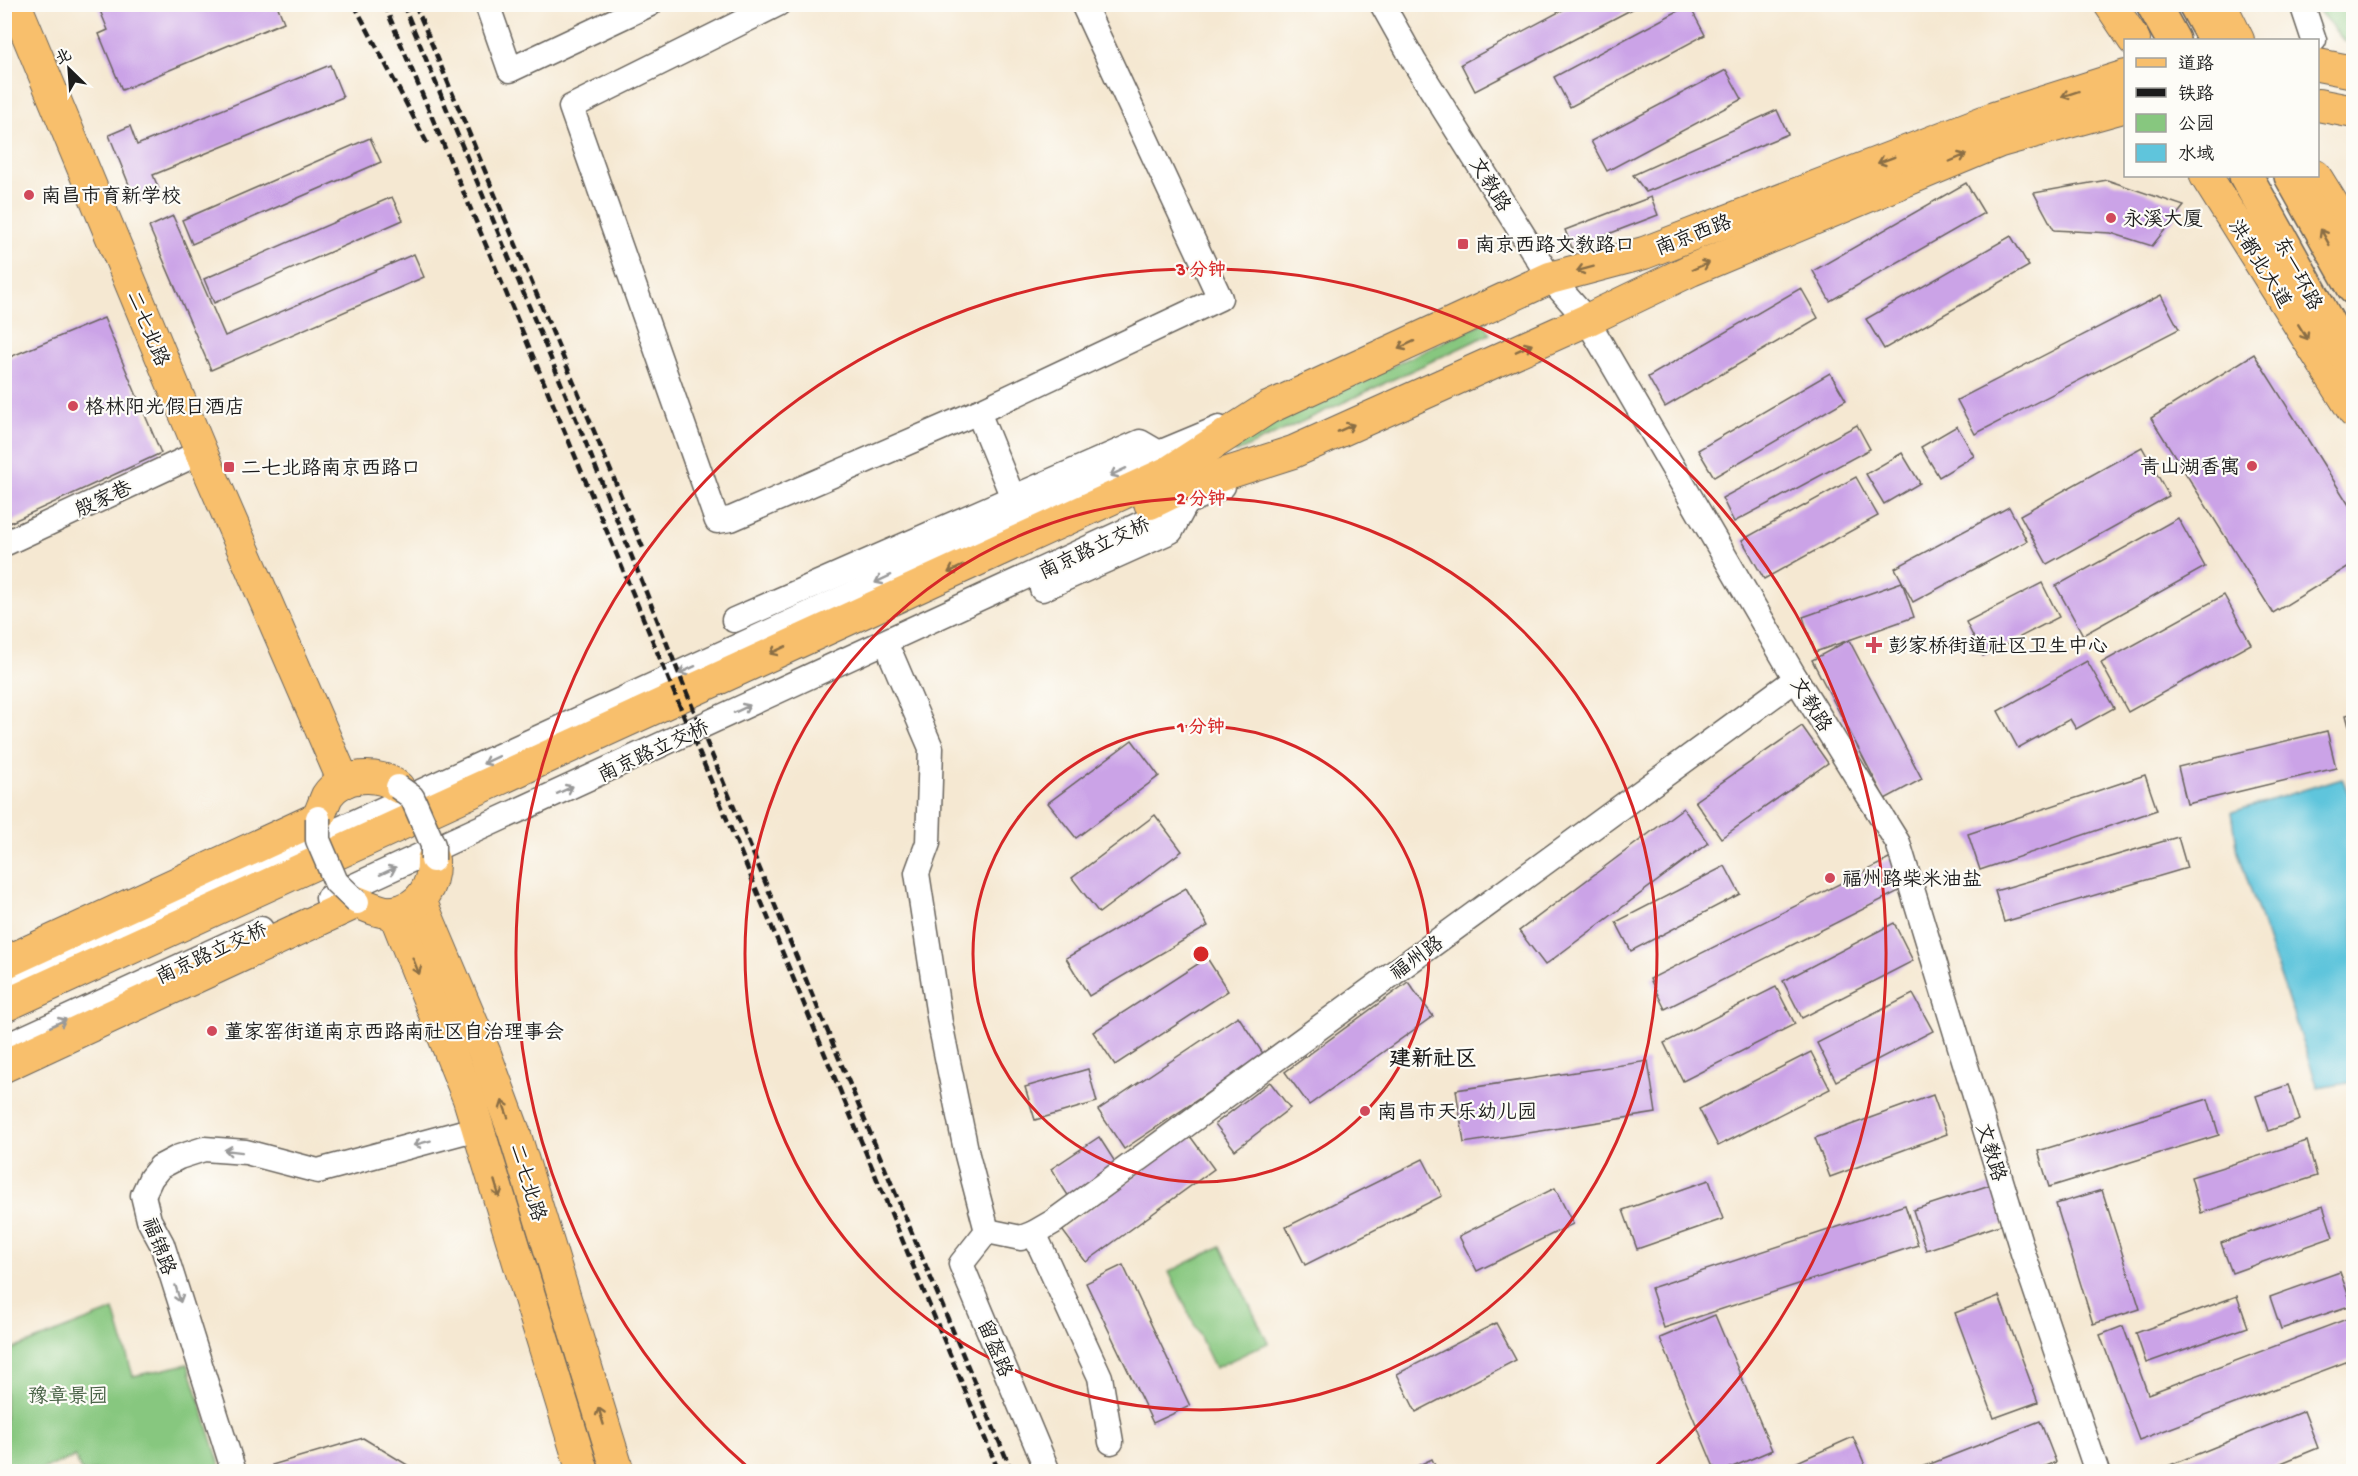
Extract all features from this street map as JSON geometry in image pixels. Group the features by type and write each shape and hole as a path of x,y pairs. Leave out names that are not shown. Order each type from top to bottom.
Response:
{"highway":[{"path":"2153,4 2172,39"},
{"path":"2195,4 2214,39"},
{"name":"东一环路","path":"2247,177 2330,331 2354,370"},
{"name":"东一环路","path":"2291,177 2354,288"}],"main road":[{"name":"二七北路","path":"15,4 201,452 344,782"},
{"path":"2110,4 2135,39"},
{"path":"2121,4 2136,39"},
{"path":"2220,4 2238,39"},
{"path":"2319,56 2354,72"},
{"name":"南京西路","path":"1268,408 1550,278 1644,253 1994,118 2124,77"},
{"path":"2319,105 2354,112"},
{"name":"南京西路","path":"1293,452 1587,320 1691,270 2000,141 2124,107"},
{"name":"洪都北大道","path":"2207,177 2354,412"},
{"path":"2226,177 2330,331"},
{"path":"2316,177 2354,239"},
{"name":"南京路立交桥","path":"4,1006 1169,472 1268,408"},
{"name":"南京路立交桥","path":"4,1026 1181,488 1293,452"},
{"path":"4,963 318,818 328,794 344,782 370,775 390,780 399,787"},
{"path":"4,1066 357,902 378,910 407,906 434,875 433,860"},
{"name":"二七北路","path":"407,906 469,1099 583,1472"},
{"name":"二七北路","path":"407,906 485,1054 514,1132 618,1472"}],"street":[{"path":"487,4 510,70 650,4"},
{"path":"778,4 571,107 717,521 730,519 978,412 1220,298 1083,4"},
{"name":"文教路","path":"1382,4 1415,63 1550,278 1587,320 1796,679 1898,843 2023,1253 2097,1472"},
{"path":"2302,4 2313,39"},
{"path":"4,983 1159,453 1268,408"},
{"path":"978,412 1013,498"},
{"path":"734,620 1140,442 1159,453"},
{"name":"殷家巷","path":"4,544 201,452"},
{"name":"南京路立交桥","path":"4,1047 1185,505 1293,452"},
{"path":"829,685 1171,531 1185,505"},
{"path":"892,657 932,748 928,843 917,873 940,1023 967,1155 987,1231 1022,1238 1034,1233 1100,1377 1111,1442"},
{"name":"福州路","path":"1034,1233 1053,1222 1796,679"},
{"path":"399,787 412,797 433,845 433,860"},
{"path":"318,818 318,840 336,882 357,902"},
{"name":"福锦路","path":"234,1472 162,1244 149,1220 142,1195 151,1178 160,1167 179,1157 204,1149 246,1152 318,1171 478,1128"},
{"name":"留盔路","path":"987,1231 961,1264 1048,1472"}],"path":[{"path":"2338,4 2354,7"}],"green space":[{"path":"2314,5 2353,5 2353,44 2344,41"},
{"path":"1485,322 1490,334 1235,453 1231,443"},
{"path":"1221,1246 1268,1343 1215,1368 1169,1272"},
{"name":"豫章景园","path":"114,1310 133,1376 188,1364 222,1471 81,1471 75,1457 37,1471 5,1472 5,1352"}],"water":[{"path":"2342,778 2354,807 2353,1082 2318,1088 2238,852 2232,812"}],"building":[{"path":"1574,4 1642,4 1475,91 1461,64"},
{"path":"108,5 277,5 284,22 122,90 99,34 108,30 99,8"},
{"path":"1689,5 1705,35 1570,107 1554,77"},
{"path":"330,65 343,97 153,175 160,192 136,202 109,135 130,126 137,145"},
{"path":"1726,70 1742,99 1607,171 1591,141"},
{"path":"1777,110 1788,134 1646,192 1633,175"},
{"path":"370,138 381,162 192,244 182,220"},
{"name":"永溪大厦","path":"2107,180 2184,206 2152,246 2111,233 2054,230 2034,193"},
{"path":"1966,183 1984,213 1830,301 1813,271"},
{"path":"392,197 403,220 214,303 204,279"},
{"path":"1651,197 1658,215 1572,248 1565,230"},
{"path":"173,216 225,336 414,254 424,277 211,370 149,227"},
{"path":"2011,236 2029,266 1884,349 1866,319"},
{"path":"1801,288 1818,318 1665,407 1648,377"},
{"path":"2161,295 2179,329 1975,434 1957,400"},
{"name":"格林阳光假日酒店","path":"104,318 161,453 5,525 5,359"},
{"name":"青山湖香寓","path":"2254,354 2354,513 2354,563 2273,613 2151,418"},
{"path":"1830,373 1846,400 1714,477 1698,450"},
{"path":"1857,425 1870,449 1734,522 1722,498"},
{"path":"1957,426 1974,456 1939,477 1921,447"},
{"path":"2142,447 2169,496 2047,564 2020,515"},
{"path":"1902,453 1920,483 1884,504 1866,474"},
{"path":"1856,477 1878,516 1764,579 1742,540"},
{"path":"2009,507 2027,541 1913,602 1895,568"},
{"path":"2178,518 2205,567 2083,635 2056,586"},
{"path":"1902,582 1914,617 1815,652 1803,617"},
{"path":"2042,583 2059,617 1983,656 1966,622"},
{"path":"2224,595 2251,644 2128,712 2101,663"},
{"path":"1849,640 1922,779 1885,799 1812,660"},
{"path":"2087,661 2114,708 2076,729 2070,719 2018,748 1998,711"},
{"path":"2354,713 2354,742 2353,742 2346,715"},
{"path":"1802,726 1828,763 1721,838 1695,801"},
{"path":"2327,731 2336,768 2187,804 2178,767"},
{"path":"1132,740 1159,776 1076,838 1048,803"},
{"path":"2145,775 2157,810 1980,870 1968,834"},
{"path":"1683,808 1708,843 1545,965 1519,931"},
{"path":"1155,815 1182,851 1099,913 1072,878"},
{"path":"2178,837 2187,868 2004,922 1995,891"},
{"path":"1891,858 1905,888 1665,1009 1650,979"},
{"path":"1725,866 1740,894 1631,951 1616,922"},
{"path":"1186,888 1208,926 1089,996 1066,958"},
{"path":"1894,923 1913,961 1802,1018 1783,981"},
{"path":"1207,958 1228,991 1115,1065 1093,1032"},
{"path":"1408,982 1433,1016 1309,1105 1285,1072"},
{"path":"1776,987 1795,1024 1683,1081 1664,1043"},
{"path":"1913,994 1933,1031 1836,1081 1817,1043"},
{"path":"1238,1016 1264,1055 1124,1149 1098,1110"},
{"path":"1811,1052 1830,1089 1718,1146 1699,1109"},
{"path":"1648,1061 1656,1113 1464,1143 1456,1090"},
{"path":"1088,1069 1097,1102 1035,1120 1025,1087"},
{"path":"1270,1082 1290,1108 1235,1150 1215,1124"},
{"path":"2288,1085 2300,1120 2268,1131 2256,1096"},
{"path":"1933,1095 1947,1134 1830,1177 1815,1138"},
{"path":"2208,1099 2219,1135 2049,1187 2038,1151"},
{"path":"1190,1136 1214,1169 1086,1262 1062,1230"},
{"path":"1099,1137 1117,1165 1069,1197 1051,1169"},
{"path":"2307,1141 2317,1176 2201,1213 2191,1177"},
{"path":"1423,1159 1442,1196 1305,1265 1286,1227"},
{"path":"1709,1180 1723,1219 1637,1249 1623,1210"},
{"path":"1999,1182 2012,1221 1926,1250 1913,1210"},
{"path":"1555,1188 1573,1224 1477,1271 1459,1236"},
{"path":"2102,1190 2140,1309 2093,1324 2056,1204"},
{"path":"1905,1205 1918,1245 1664,1328 1651,1288"},
{"path":"2323,1206 2333,1237 2232,1273 2221,1243"},
{"path":"1123,1265 1190,1406 1153,1423 1086,1283"},
{"path":"2340,1272 2352,1305 2281,1329 2270,1297"},
{"path":"1999,1296 2038,1402 1994,1418 1955,1313"},
{"path":"2237,1296 2248,1327 2146,1363 2136,1333"},
{"path":"1715,1315 1772,1450 1721,1472 1716,1472 1660,1338"},
{"path":"2352,1317 2354,1359 2139,1440 2100,1335 2123,1326 2148,1394"},
{"path":"1496,1323 1516,1360 1416,1412 1397,1374"},
{"path":"2304,1411 2318,1448 2259,1472 2153,1472"},
{"path":"2040,1421 2056,1462 2032,1472 1916,1472 1915,1470"},
{"path":"1853,1437 1868,1472 1775,1472"},
{"path":"363,1438 419,1472 274,1472 272,1465"},
{"path":"1432,1459 1438,1472 1404,1472"}],"railway":[{"path":"354,4 427,143"},
{"path":"384,4 611,541 999,1472"},
{"path":"403,4 581,431 707,743 1012,1472"},
{"path":"415,4 643,548"}],"place":[{"name":"南昌市育新学校","path":"29,195"},
{"name":"永溪大厦","path":"2111,218"},
{"name":"南京西路文教路口","path":"1463,244"},
{"name":"格林阳光假日酒店","path":"73,406"},
{"name":"青山湖香寓","path":"2252,466"},
{"name":"二七北路南京西路口","path":"229,467"},
{"name":"彭家桥街道社区卫生中心","path":"1874,645"},
{"name":"福州路柴米油盐","path":"1830,878"},
{"name":"董家窑街道南京西路南社区自治理事会","path":"212,1031"},
{"name":"南昌市天乐幼儿园","path":"1365,1111"}],"district":[{"name":"建新社区","path":"1433,1057"}]}
